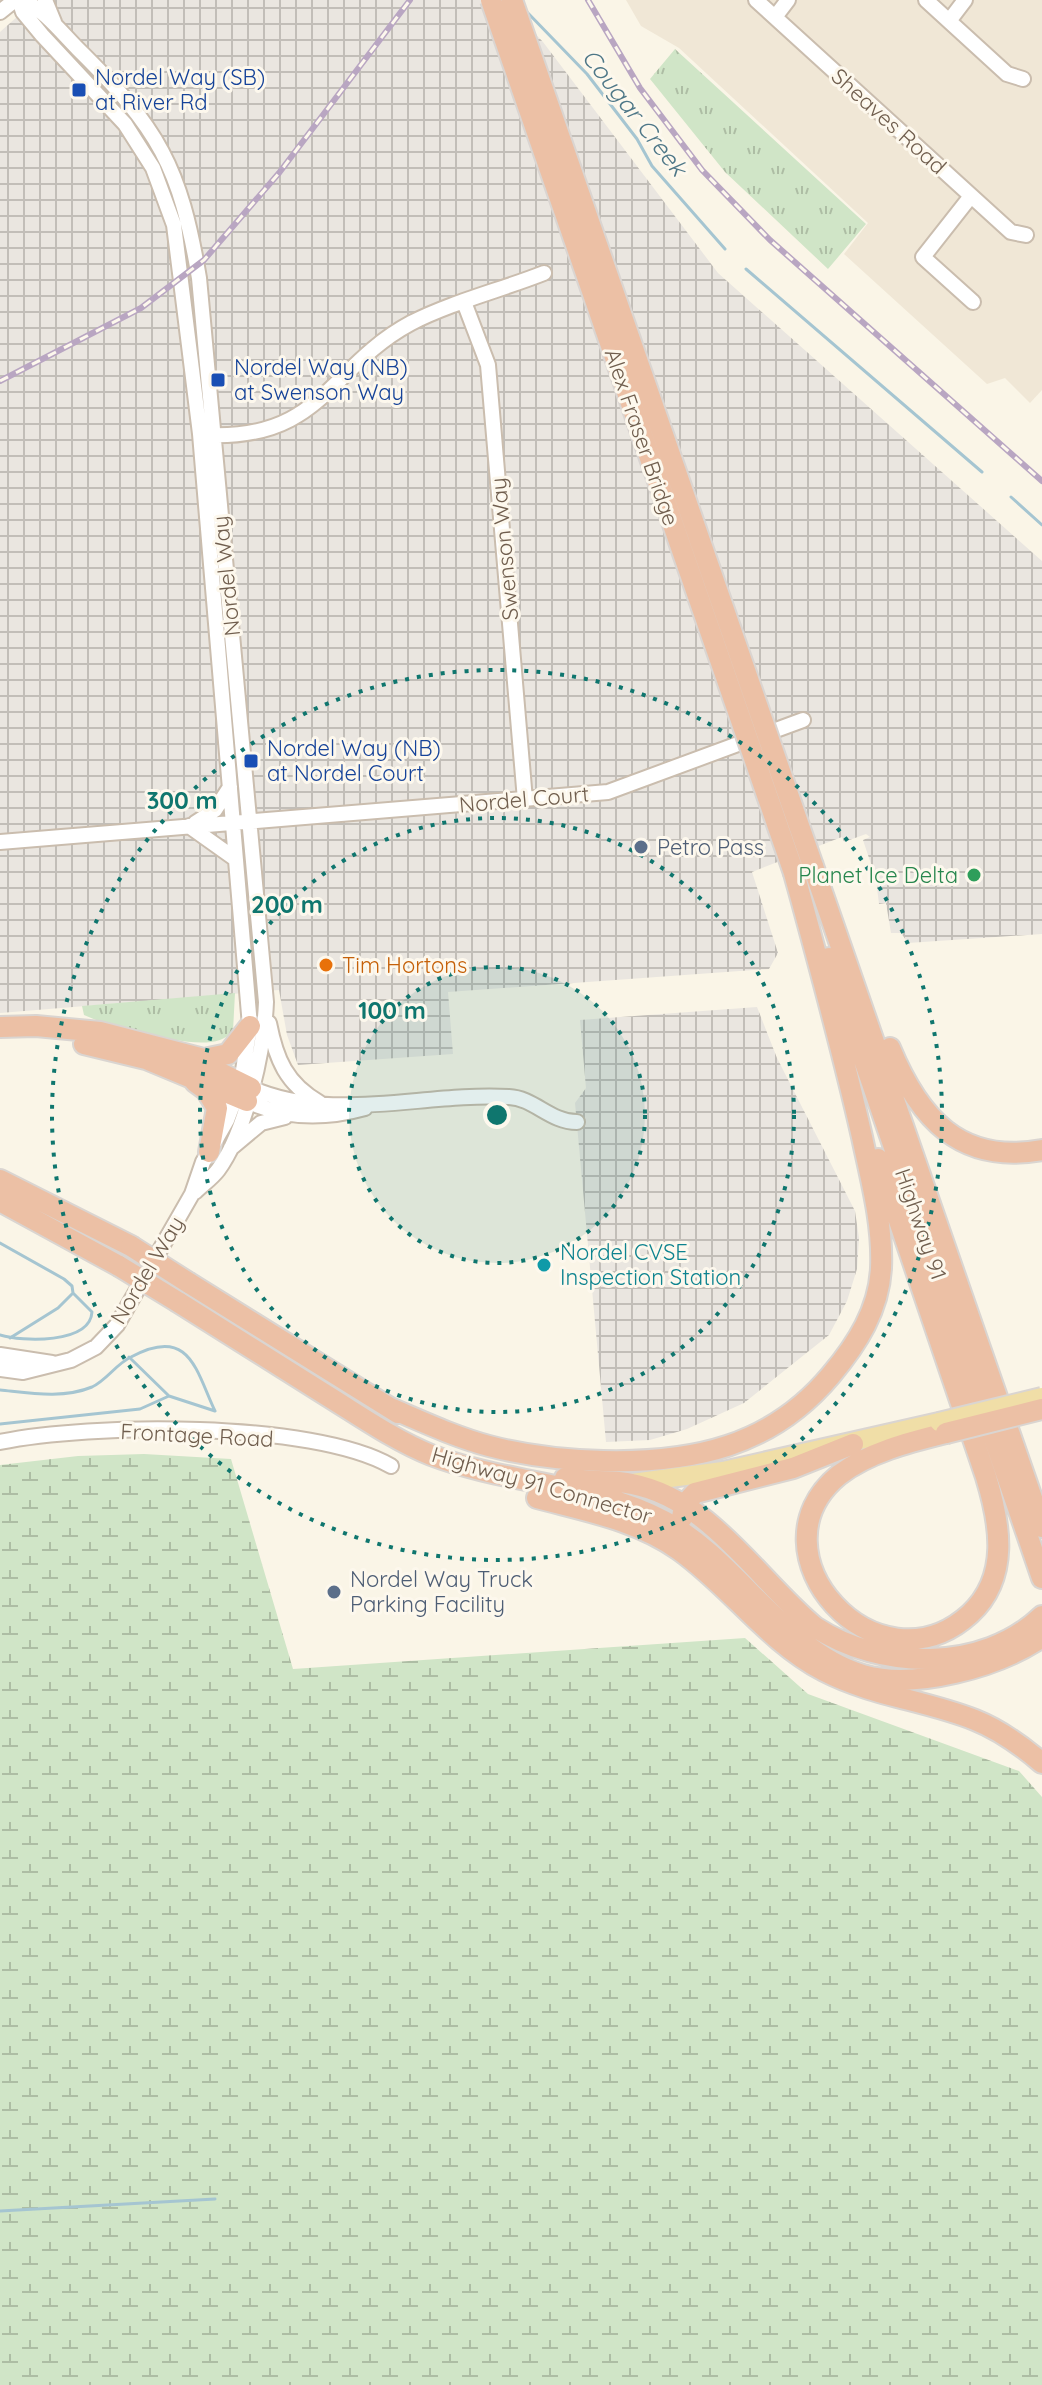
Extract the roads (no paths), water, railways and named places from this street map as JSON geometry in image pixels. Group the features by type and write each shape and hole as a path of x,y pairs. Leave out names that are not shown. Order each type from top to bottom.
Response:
{"highway":[{"name":"Alex Fraser Bridge","path":"491,0 804,870"},
{"name":"Alex Fraser Bridge","path":"512,0 804,870"},
{"name":"Highway 91","path":"804,870 821,889 1042,1527"},
{"name":"Highway 91","path":"804,870 836,975 1042,1578"},
{"path":"388,1407 457,1436 514,1453 562,1459 648,1462 725,1450 756,1437 796,1411 838,1367 863,1332 879,1289 881,1254 878,1215 804,870"},
{"path":"821,889 898,1067 925,1113 943,1130 980,1149 1020,1154 1042,1150"},
{"path":"0,1027 46,1026 100,1032 186,1064 244,1092"},
{"path":"0,1040 44,1039 95,1045 186,1064 228,1054 250,1026"},
{"path":"845,1061 986,1477 998,1534 994,1575 983,1598 968,1615 949,1628 925,1637 899,1638 875,1634 837,1609 817,1581 809,1549 815,1507 828,1487 854,1465 943,1428 1042,1409"},
{"path":"186,1064 216,1104 218,1151"},
{"name":"Highway 91 Connector","path":"0,1180 131,1246 435,1436 517,1467 572,1480 630,1483"},
{"name":"Highway 91 Connector","path":"0,1201 119,1266 361,1416 431,1454 493,1474 626,1505 684,1534 807,1645 840,1666 865,1676 901,1679 956,1672 1002,1658 1032,1638"},
{"path":"0,1216 119,1266"},
{"path":"684,1534 684,1505 695,1493 793,1468 853,1444"},
{"path":"431,1454 451,1470 474,1479 650,1532 682,1552 780,1643 820,1670 860,1688 974,1720 1001,1733 1042,1763"},
{"path":"630,1483 684,1505 701,1517 791,1607 815,1627 846,1645 893,1658 933,1658 969,1653 1032,1638 1042,1616"},
{"path":"865,1676 980,1712 1013,1730 1042,1754"}],"main road":[{"name":"Highway 91 Connector","path":"630,1483 723,1471 943,1428 1042,1397"}],"street":[{"path":"0,12 19,0"},
{"name":"Nordel Way","path":"19,0 58,29 124,94 167,158 187,216 199,278 234,858 250,1026 244,1092"},
{"name":"Nordel Way","path":"0,1369 23,1372 86,1353 117,1325 218,1151 262,1047 266,1002 207,435 174,225 153,168 138,143 111,106 42,35 23,12 19,0"},
{"path":"45,0 58,29"},
{"name":"Sheaves Road","path":"756,0 1011,232 1026,235"},
{"path":"775,17 788,0"},
{"path":"926,0 1007,74 1023,79"},
{"path":"949,21 965,0"},
{"path":"138,143 151,149 178,210 187,216"},
{"path":"971,196 923,257 973,302"},
{"path":"207,435 255,433 286,423 331,391 384,341 412,323 544,273"},
{"name":"Swenson Way","path":"464,302 488,365 525,800"},
{"name":"Nordel Court","path":"0,842 608,792 803,720"},
{"path":"188,826 208,817 230,787"},
{"path":"188,826 234,858"},
{"path":"266,1002 274,1047 284,1073 299,1089 320,1103"},
{"path":"244,1092 295,1103 373,1106 509,1097 558,1120 577,1122"},
{"path":"244,1092 276,1113 347,1113 373,1106"},
{"path":"218,1151 261,1123 297,1115"},
{"path":"0,1355 56,1364"},
{"name":"Frontage Road","path":"0,1442 77,1432 196,1431 347,1449 391,1466"}],"waterway":[{"name":"Cougar Creek","path":"525,10 587,74 637,139 652,166 725,249"},
{"name":"Cougar Creek","path":"746,269 982,472"},
{"name":"Cougar Creek","path":"1011,497 1042,525"},
{"path":"0,1243 64,1279 72,1286 73,1293 58,1308 10,1338"},
{"path":"0,1335 38,1339 80,1330 92,1312 73,1293"},
{"path":"0,1390 46,1394 81,1391 97,1384 131,1357 151,1348 166,1346 178,1349 188,1357 215,1411"},
{"path":"129,1357 169,1396 215,1411"},
{"path":"0,1424 140,1409 169,1396"},
{"path":"0,2211 215,2199"}],"railway":[{"path":"0,381 141,308 204,260 279,173 410,0"},
{"path":"588,0 640,88 702,170 770,240 1042,481"}],"place":[{"name":"Nordel Way (SB) at River Rd","path":"79,90"},
{"name":"Nordel Way (NB) at Swenson Way","path":"218,380"},
{"name":"Nordel Way (NB) at Nordel Court","path":"251,761"},
{"name":"Petro Pass","path":"641,847"},
{"name":"Planet Ice Delta","path":"974,875"},
{"name":"Tim Hortons","path":"326,965"},
{"name":"Nordel CVSE Inspection Station","path":"544,1265"},
{"name":"Nordel Way Truck Parking Facility","path":"334,1592"}]}
